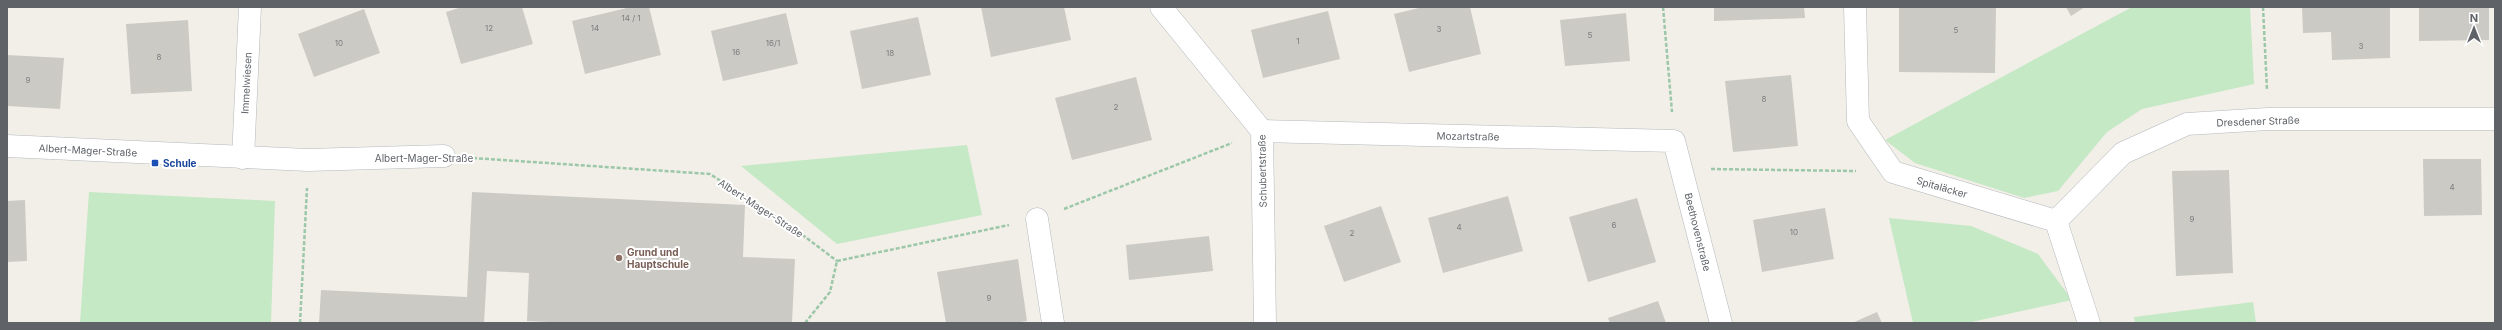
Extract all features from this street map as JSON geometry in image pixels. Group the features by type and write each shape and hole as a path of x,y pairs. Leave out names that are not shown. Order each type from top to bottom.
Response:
{"street":[{"name":"Immelwiesen","path":"242,158 250,7"},
{"name":"Schubertstraße","path":"1161,7 1262,131 1265,323"},
{"path":"1855,7 1858,122 1893,172"},
{"name":"Dresdener Straße","path":"2056,220 2123,153 2187,124 2268,119 2495,119"},
{"name":"Mozartstraße","path":"1262,131 1674,141"},
{"name":"Beethovenstraße","path":"1674,141 1721,323"},
{"name":"Albert-Mager-Straße","path":"7,146 308,160 444,156"},
{"name":"Spitaläcker","path":"1893,172 2056,220"},
{"path":"1037,219 1053,323"},
{"path":"2056,220 2089,323"}],"path":[{"path":"1663,7 1674,141"},
{"path":"2263,7 2268,119"},
{"name":"Albert-Mager-Straße","path":"444,156 710,174 796,230 838,261 830,292 805,323"},
{"path":"300,323 308,160"},
{"path":"1682,168 1893,172"}],"green space":[{"path":"2132,7 2250,7 2254,84 2142,109 2107,132 2058,191 2024,198 1915,163 1885,140"},
{"path":"967,145 982,215 837,244 741,166"},
{"path":"89,192 275,201 271,323 80,323"},
{"path":"1889,218 1971,226 2038,254 2072,300 1967,323 1913,323"},
{"path":"2253,302 2256,323 2135,323 2134,317"}],"building":[{"path":"462,7 522,7 533,44 461,64 446,12"},
{"path":"631,7 649,7 661,55 585,74 572,21"},
{"path":"981,7 1064,7 1071,40 991,57"},
{"path":"1423,7 1470,7 1481,54 1409,72 1394,14"},
{"path":"1714,7 1804,7 1805,18 1714,21"},
{"path":"1899,7 1996,7 1995,73 1899,72"},
{"path":"2066,7 2085,7 2071,16"},
{"path":"2302,7 2390,7 2390,58 2332,60 2331,32 2303,33"},
{"path":"2419,7 2489,7 2489,40 2419,41"},
{"path":"364,9 380,53 314,77 298,34"},
{"path":"1328,11 1340,59 1263,78 1251,30"},
{"path":"786,13 798,64 723,81 711,31"},
{"path":"1626,13 1630,61 1565,66 1560,20"},
{"path":"918,17 931,75 862,89 850,31"},
{"path":"188,20 192,91 131,94 126,24"},
{"path":"7,55 64,58 60,109 7,106"},
{"path":"1791,75 1798,146 1733,152 1725,81"},
{"path":"1136,77 1152,140 1072,160 1055,98"},
{"path":"2423,159 2481,159 2482,215 2424,216"},
{"path":"2229,170 2233,273 2176,276 2172,171"},
{"name":"Grund und Hauptschule","path":"472,192 745,205 743,257 795,259 792,323 572,323 527,321 529,273 487,271 484,323 319,323 321,290 467,297"},
{"path":"1508,196 1523,251 1443,273 1428,218"},
{"path":"1637,198 1656,262 1588,282 1569,217"},
{"path":"25,200 27,261 7,262 7,201"},
{"path":"1381,206 1401,262 1344,282 1324,226"},
{"path":"1825,208 1834,259 1762,272 1753,220"},
{"path":"1209,236 1213,271 1129,280 1126,245"},
{"path":"1018,259 1027,321 1014,323 946,323 937,272"},
{"path":"1658,301 1666,323 1610,323 1608,318"},
{"path":"1877,312 1882,323 1852,323"}],"place":[{"name":"Schule","path":"155,163"},
{"name":"Grund und Hauptschule","path":"619,258"}]}
